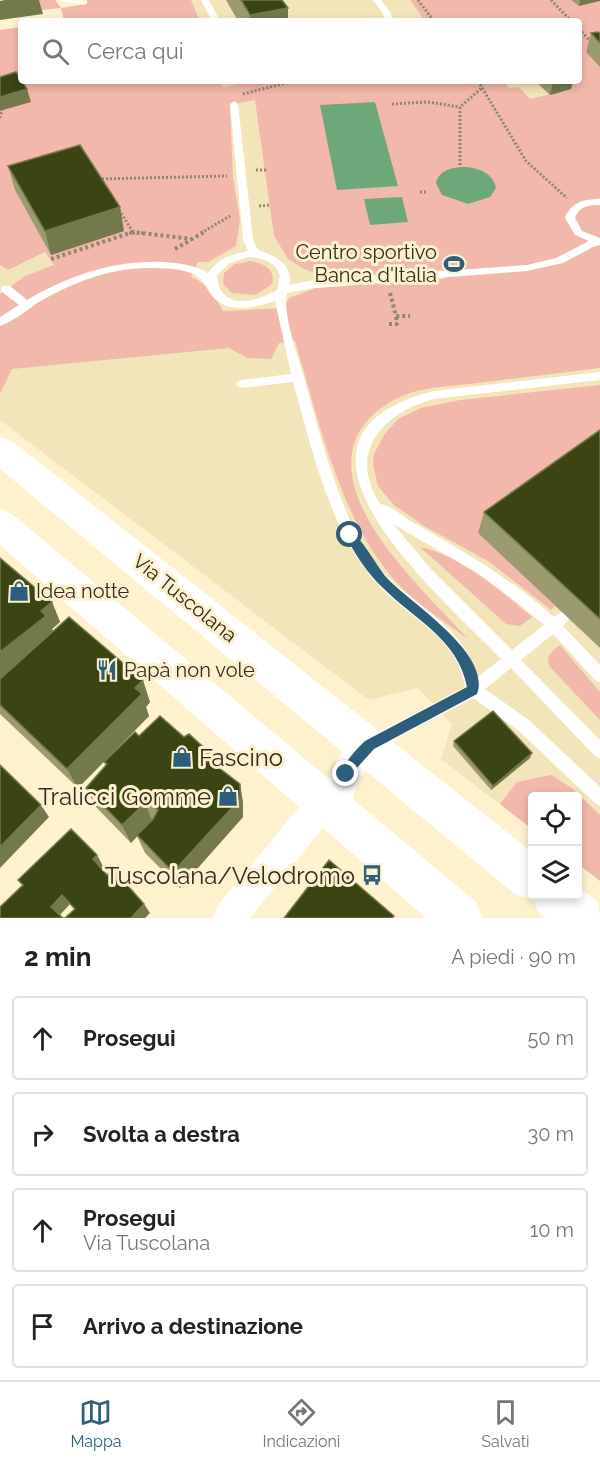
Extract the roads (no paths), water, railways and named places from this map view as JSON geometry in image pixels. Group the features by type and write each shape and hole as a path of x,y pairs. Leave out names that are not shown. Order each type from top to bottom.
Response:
{"main road":[{"name":"Via Tuscolana","path":"0,450 369,745 528,876"},
{"path":"0,524 331,810 460,918"},
{"path":"559,900 582,918"}],"street":[{"path":"229,918 331,810 339,797 346,774 359,754 369,745"}],"lane":[{"path":"62,0 83,3"},
{"path":"205,0 214,18"},
{"path":"377,0 387,13 388,18"},
{"path":"234,104 249,240 254,252 276,262 286,276 296,282 314,284 387,280 527,268 559,261 590,244 600,242"},
{"path":"580,251 584,240 570,218 576,207 600,202"},
{"path":"578,233 600,242"},
{"path":"0,322 45,292 80,277 109,268 135,264 196,270 240,255 246,249 249,240"},
{"path":"240,255 259,255"},
{"path":"212,285 212,275 221,263"},
{"path":"196,270 204,275 219,296 231,302 249,305 265,302 281,292 314,284"},
{"path":"286,276 281,292 282,310 298,377 332,488 350,535 386,585 455,644 469,669 473,690 498,704 528,727 600,798"},
{"path":"6,289 26,305"},
{"path":"265,302 277,305 282,310"},
{"path":"600,376 434,395 398,407 380,420 364,444 361,468 370,498 421,567 600,751"},
{"path":"241,384 298,377"},
{"path":"370,498 399,521 449,548 499,580 554,626 600,675"},
{"path":"369,745 473,690 565,616"}],"place":[{"name":"Centro sportivo Banca d'Italia","path":"454,264"},
{"name":"Idea notte","path":"19,591"},
{"name":"Papà non vole","path":"107,670"},
{"name":"Fascino","path":"182,757"},
{"name":"Tralicci Gomme","path":"228,796"},
{"name":"Tuscolana/Velodromo","path":"372,875"}]}
